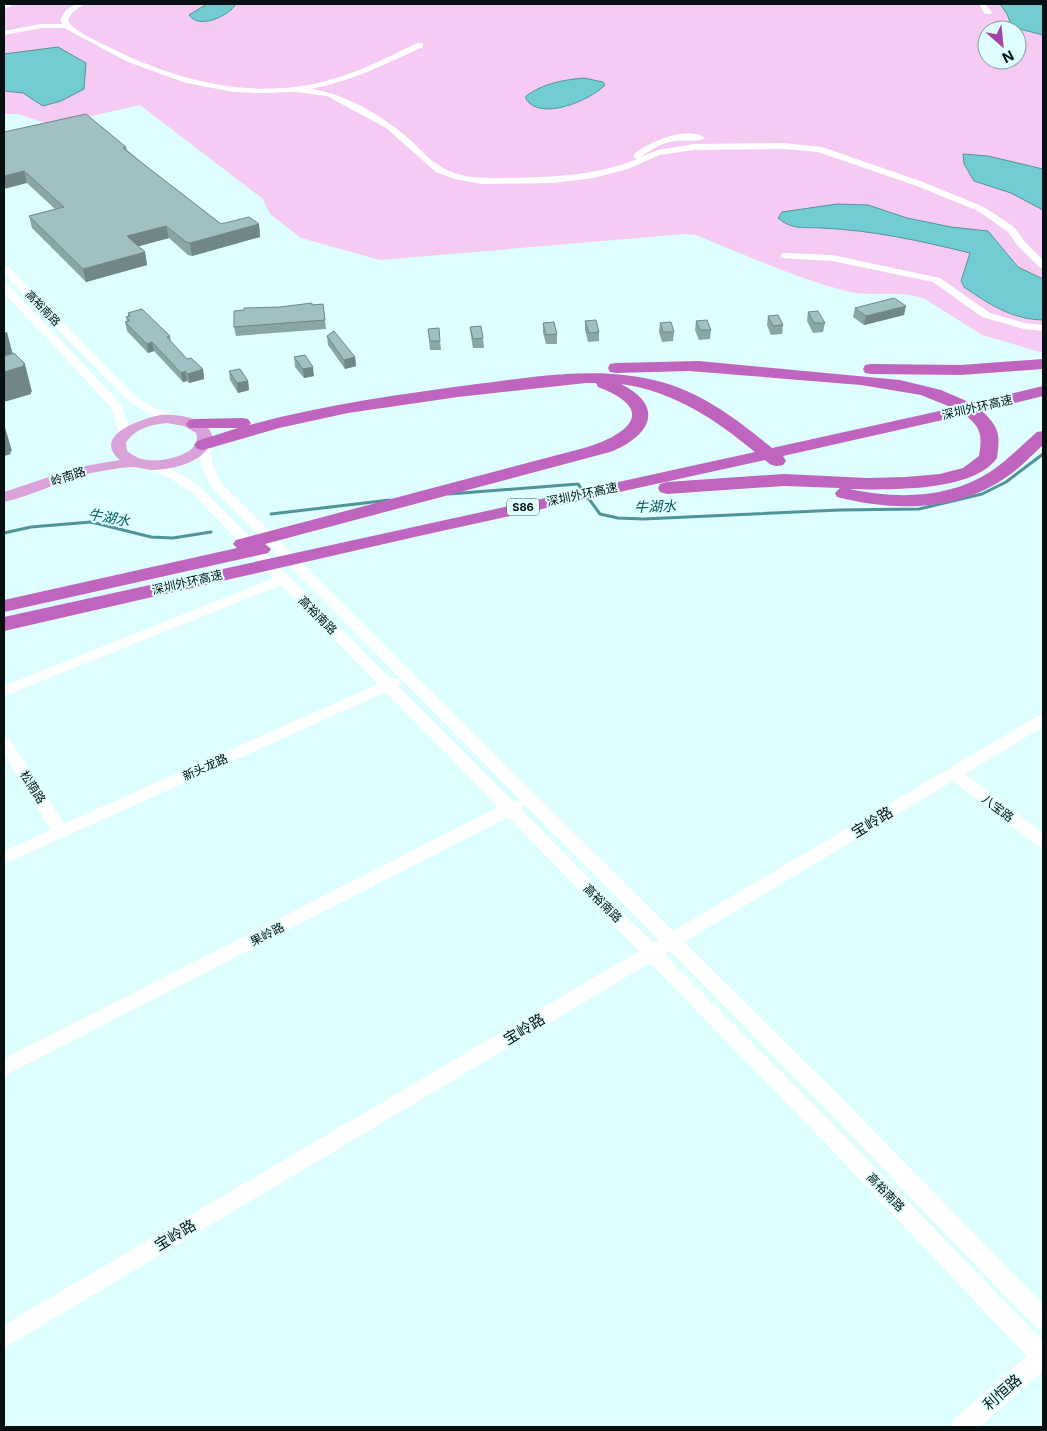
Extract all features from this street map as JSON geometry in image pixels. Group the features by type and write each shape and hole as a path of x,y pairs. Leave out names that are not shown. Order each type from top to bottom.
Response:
{"highway":[{"path":"195,424 244,422 336,401 428,384 562,370 782,365 907,370 983,369 1043,364"},
{"path":"419,530 662,489 713,483 786,480 893,483 929,482 961,476 985,462 991,452 992,443 986,426 978,418 961,406 927,392 891,384 686,366"},
{"name":"深圳外环高速","path":"4,606 868,417 1043,376"},
{"path":"46,596 578,456 627,437 634,430 641,415 640,408 635,400 617,387 604,383 573,379"},
{"path":"203,444 256,428 335,409 408,397 573,379 624,379 642,382 678,394 716,414 792,471 812,481 860,497 922,500 961,492 995,477 1043,436"},
{"name":"深圳外环高速","path":"4,624 1043,392"}],"main road":[{"path":"175,419 195,424 204,436 203,444 195,453 182,460 166,464 141,463 120,452 122,439 142,424 158,420 175,419"},
{"name":"岭南路","path":"4,487 99,455 122,439"},
{"name":"岭南路","path":"4,497 84,470 141,463"}],"street":[{"path":"4,7 12,4"},
{"path":"65,23 69,12 80,4"},
{"path":"982,4 988,12"},
{"path":"4,33 65,23 119,56 170,75 212,86 233,89 252,91 297,90 329,94 383,122 433,166 458,177 494,182 554,180 593,175 624,167 650,155 675,149 703,146 819,149 953,197 1000,220 1011,229 1026,249 1043,265"},
{"path":"297,90 325,84 361,72 420,45"},
{"path":"325,84 329,94"},
{"path":"784,256 832,258 936,280 986,315 1024,326 1043,328"},
{"name":"高裕南路","path":"4,268 130,397 146,408 175,419"},
{"name":"高裕南路","path":"4,287 118,407 122,439"},
{"name":"高裕南路","path":"203,444 209,471 215,484 839,1109 1043,1319"},
{"name":"高裕南路","path":"141,463 174,475 196,490 652,952 1043,1357"},
{"path":"4,691 283,580"},
{"name":"新头龙路","path":"4,858 407,676"},
{"name":"宝岭路","path":"4,1337 1043,720"},
{"name":"松荫路","path":"4,742 61,832"},
{"name":"八宝路","path":"954,773 1043,842"},
{"name":"果岭路","path":"4,1068 529,799"},
{"name":"利恒路","path":"962,1427 1043,1357"}],"shaded area":[{"path":"4,4 1043,4 1043,353 982,335 925,299 915,296 866,294 846,291 751,258 696,235 686,234 380,260 301,238 270,214 263,199 140,105 52,125 17,114 4,114"}],"water":[{"path":"207,4 236,4 227,13 214,20 200,21 189,15"},
{"path":"1000,4 1043,4 1043,35 1027,31 1027,20 1009,20"},
{"path":"58,47 86,63 84,89 61,101 43,106 23,93 4,91 4,54"},
{"path":"584,78 603,82 605,85 589,97 553,109 542,109 533,106 526,99 526,96 547,85"},
{"path":"963,154 988,156 1043,169 1043,210 1011,193 974,181 964,164"},
{"path":"837,204 868,205 907,218 951,227 988,231 1018,267 1043,279 1043,320 1011,314 992,305 964,287 961,281 970,253 915,240 878,234 840,229 798,227 783,222 778,218 782,212"}],"building":[{"path":"86,114 126,147 123,148 221,224 249,217 259,224 190,243 166,226 127,236 145,252 83,269 29,216 64,207 24,171 4,176 4,132"},
{"path":"894,298 906,306 866,316 855,308"},
{"path":"312,303 312,305 323,304 325,320 234,327 234,311 244,310 244,308 280,307"},
{"path":"142,309 170,336 167,337 187,359 191,358 203,369 188,374 185,371 181,373 152,342 147,344 125,322 130,321 126,317 130,316 128,313"},
{"path":"818,311 825,323 814,323 808,312"},
{"path":"778,315 783,325 773,326 768,316"},
{"path":"596,320 599,332 589,333 585,321"},
{"path":"707,320 711,330 700,330 696,321"},
{"path":"554,322 557,334 546,335 543,323"},
{"path":"671,322 674,332 663,332 660,323"},
{"path":"481,326 483,338 473,339 470,327"},
{"path":"439,328 440,341 430,341 428,329"},
{"path":"334,331 355,357 344,360 327,336"},
{"path":"14,353 25,364 24,366 4,372 4,356"},
{"path":"305,355 313,367 303,369 294,357"},
{"path":"240,369 248,381 237,383 229,371"}],"waterway":[{"name":"牛湖水","path":"449,494 578,484 600,514 618,518 643,519 840,510 919,509 982,494 1006,482 1043,454"},
{"name":"牛湖水","path":"271,514 390,500"},
{"name":"牛湖水","path":"4,533 31,527 91,522 151,537 173,538 211,532"}]}
